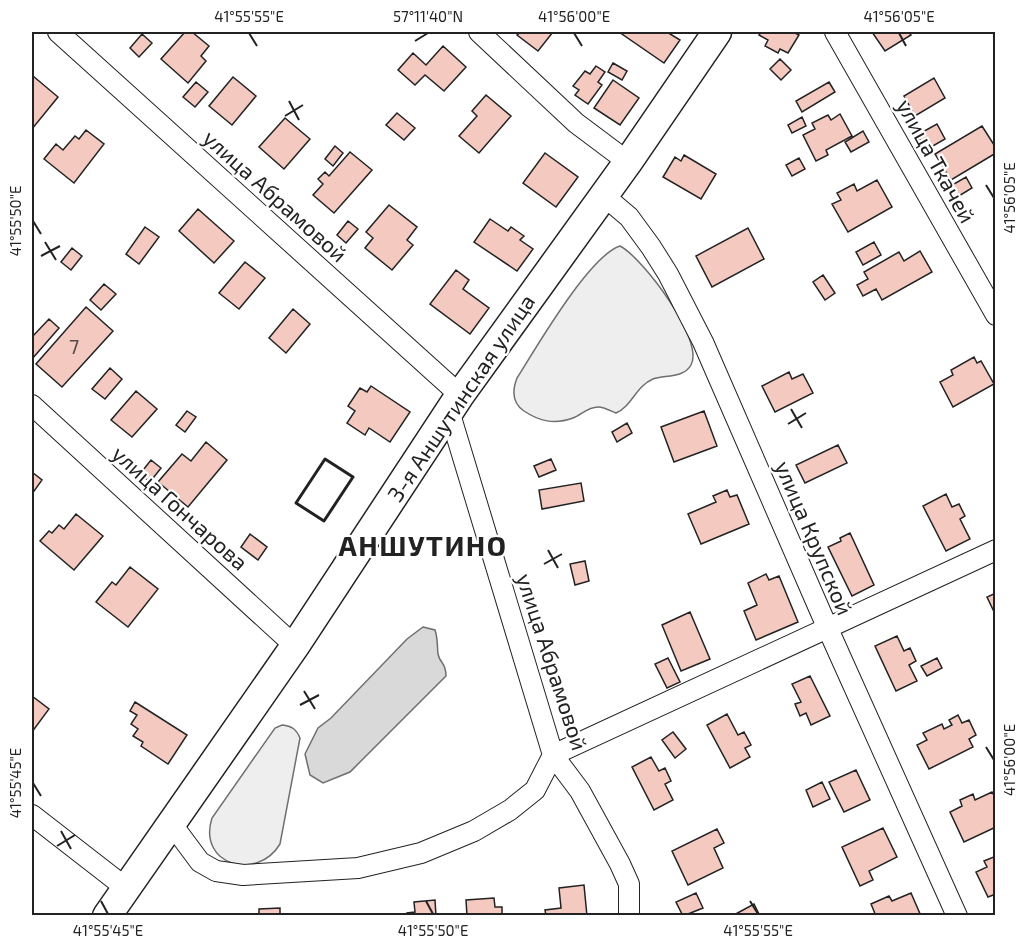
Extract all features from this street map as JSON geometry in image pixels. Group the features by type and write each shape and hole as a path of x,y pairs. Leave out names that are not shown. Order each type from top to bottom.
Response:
{"street":[{"name":"улица Абрамовой","path":"58,32 454,403 553,755 580,791 620,864 629,885 629,915"},
{"path":"479,32 576,123 628,162"},
{"name":"3-я Аншутинская улица","path":"107,915 296,646 454,403 628,162 717,32"},
{"name":"улица Ткачей","path":"835,32 996,315"},
{"name":"улица Крупской","path":"603,195 629,217 668,274 685,305 957,915"},
{"name":"улица Гончарова","path":"32,405 296,646"},
{"path":"171,824 200,862 216,871 243,874 358,868 421,853 474,831 510,810 535,790 553,755 996,550"},
{"path":"32,815 126,888"}],"shaded area":[{"path":"620,246 642,266 669,300 689,337 693,353 691,365 679,374 647,382 626,406 616,413 594,407 573,418 553,421 530,414 520,408 515,400 514,388 517,378 579,284 607,253"},
{"path":"423,627 435,630 438,654 446,676 350,772 323,783 310,775 305,754 318,728 331,718 407,639"},
{"path":"282,725 293,728 300,738 280,844 270,856 258,863 244,865 232,863 221,857 213,847 210,834 212,818 275,728"}],"building":[{"path":"185,32 192,32 209,46 201,56 206,61 188,83 161,59"},
{"path":"521,32 553,32 538,51 517,35"},
{"path":"619,32 667,32 680,40 664,63"},
{"path":"761,32 793,32 799,35 788,53 780,49 778,53 765,46 768,40 759,35"},
{"path":"872,32 909,32 911,35 885,51"},
{"path":"142,34 152,43 139,57 130,48"},
{"path":"443,46 466,67 444,91 425,75 415,85 398,70 413,53 426,65"},
{"path":"780,59 791,70 781,80 770,69"},
{"path":"613,63 627,71 622,80 608,72"},
{"path":"596,66 605,72 598,82 602,85 588,104 575,95 579,90 573,86 585,71 590,74"},
{"path":"33,76 58,97 32,129 32,78"},
{"path":"233,77 256,96 232,125 209,106"},
{"path":"934,78 945,98 915,116 904,96"},
{"path":"613,80 639,98 620,125 594,108"},
{"path":"196,82 208,92 195,107 183,97"},
{"path":"829,82 835,92 802,112 796,101"},
{"path":"486,95 511,116 479,153 459,136 477,116 472,111"},
{"path":"397,113 415,128 404,140 386,125"},
{"path":"840,114 852,136 826,150 828,155 816,161 803,135 815,129 812,123 828,115 831,120"},
{"path":"802,117 806,126 792,133 788,125"},
{"path":"285,118 310,139 284,169 259,147"},
{"path":"937,124 945,139 926,150 917,135"},
{"path":"982,126 996,148 996,153 951,180 935,154"},
{"path":"86,130 104,144 74,183 44,159 56,144 63,150 75,136 79,139"},
{"path":"863,131 869,142 851,152 845,142"},
{"path":"335,146 343,153 333,166 325,159"},
{"path":"350,152 372,170 334,213 313,195 323,184 318,179 325,172 329,176"},
{"path":"545,153 578,177 556,207 523,183"},
{"path":"684,155 716,174 701,199 663,177 675,157 681,161"},
{"path":"799,158 805,169 792,176 786,165"},
{"path":"966,177 972,188 954,199 947,188"},
{"path":"877,180 892,207 848,232 832,204 841,200 837,193 854,184 857,191"},
{"path":"389,205 417,227 407,240 413,245 392,270 365,248 373,238 366,232"},
{"path":"198,209 234,241 214,263 179,231"},
{"path":"490,219 508,231 511,227 524,236 520,240 533,249 517,271 474,242"},
{"path":"348,221 358,229 346,243 337,235"},
{"path":"145,227 159,237 139,264 126,254"},
{"path":"748,228 764,259 712,287 696,256"},
{"path":"874,242 881,255 863,265 856,252"},
{"path":"72,248 82,256 71,270 61,262"},
{"path":"920,251 932,272 882,300 876,289 863,296 857,285 868,279 864,272 899,252 904,261"},
{"path":"245,262 265,278 239,309 219,293"},
{"path":"456,270 469,280 463,289 489,308 470,334 430,304"},
{"path":"823,275 835,293 825,300 813,282"},
{"path":"104,284 116,294 101,310 90,300"},
{"path":"86,307 113,331 62,387 36,364"},
{"path":"293,309 310,324 286,353 269,338"},
{"path":"49,319 59,328 32,359 32,337"},
{"path":"974,357 977,363 981,361 994,384 953,407 940,382 953,375 951,370"},
{"path":"110,368 122,379 105,399 92,389"},
{"path":"789,372 792,379 803,374 813,393 775,412 762,386"},
{"path":"371,386 410,412 390,442 369,428 365,435 347,423 355,411 348,406 360,388 367,392"},
{"path":"136,391 157,409 132,437 111,420"},
{"path":"187,411 196,417 185,432 176,425"},
{"path":"704,411 717,446 674,462 661,427"},
{"path":"627,423 632,433 617,442 612,432"},
{"path":"206,442 227,460 188,507 158,482 182,454 191,461"},
{"path":"838,445 847,463 805,483 796,465"},
{"path":"551,459 556,470 539,477 534,466"},
{"path":"151,460 161,468 150,482 140,474"},
{"path":"32,472 42,480 32,494"},
{"path":"581,483 584,501 542,509 539,490"},
{"path":"727,490 730,497 737,495 749,524 701,544 688,514 716,502 713,496"},
{"path":"946,494 952,507 959,504 965,516 960,519 970,539 946,551 923,506"},
{"path":"76,514 103,536 74,570 40,541 49,531 52,533 59,525 64,529"},
{"path":"850,533 874,585 852,596 828,547 841,541 840,538"},
{"path":"250,534 267,547 258,560 241,547"},
{"path":"585,561 589,581 575,585 570,564"},
{"path":"130,567 158,589 128,627 96,602 112,582 116,585"},
{"path":"766,574 769,580 779,576 798,622 756,640 744,611 757,605 748,583"},
{"path":"996,593 996,616 987,597"},
{"path":"690,612 710,659 681,671 662,625"},
{"path":"897,636 904,651 910,648 916,661 909,665 917,681 896,691 875,646"},
{"path":"668,658 680,682 667,688 655,664"},
{"path":"937,658 942,668 927,676 921,666"},
{"path":"810,676 830,716 811,725 806,713 800,716 795,704 801,702 792,684"},
{"path":"32,696 49,709 32,732"},
{"path":"135,702 187,735 168,764 141,746 143,742 133,736 138,729 131,724 137,715 130,711"},
{"path":"727,714 738,735 744,732 751,745 745,748 750,757 730,768 707,725"},
{"path":"958,715 962,723 969,720 976,735 969,739 973,747 929,769 917,745 927,740 923,733 942,724 944,729 952,725 949,720"},
{"path":"673,732 686,749 675,758 662,740"},
{"path":"651,757 659,771 665,768 671,781 665,784 673,800 654,810 632,767"},
{"path":"856,770 870,800 844,812 829,782"},
{"path":"822,782 830,799 813,807 806,790"},
{"path":"992,792 996,799 996,827 964,842 950,812 962,806 960,800 973,794 975,800"},
{"path":"883,828 897,857 869,871 873,880 860,886 842,847"},
{"path":"717,829 724,843 714,848 723,868 688,885 672,851"},
{"path":"996,856 996,894 988,897 976,872 987,867 984,861"},
{"path":"584,885 587,916 546,916 545,910 561,908 559,888"},
{"path":"696,893 703,908 683,916 676,902"},
{"path":"911,893 921,916 876,916 871,904 889,896 892,901"},
{"path":"494,898 495,907 502,907 502,916 467,916 466,900"},
{"path":"435,900 436,916 407,916 407,913 415,912 414,902"},
{"path":"754,904 760,916 732,916"},
{"path":"280,908 280,916 259,916 259,909"}],"wall":[{"path":"325,459 353,477 324,521 296,503 325,459"}],"district":[{"name":"АНШУТИНО","path":"423,546"}]}
